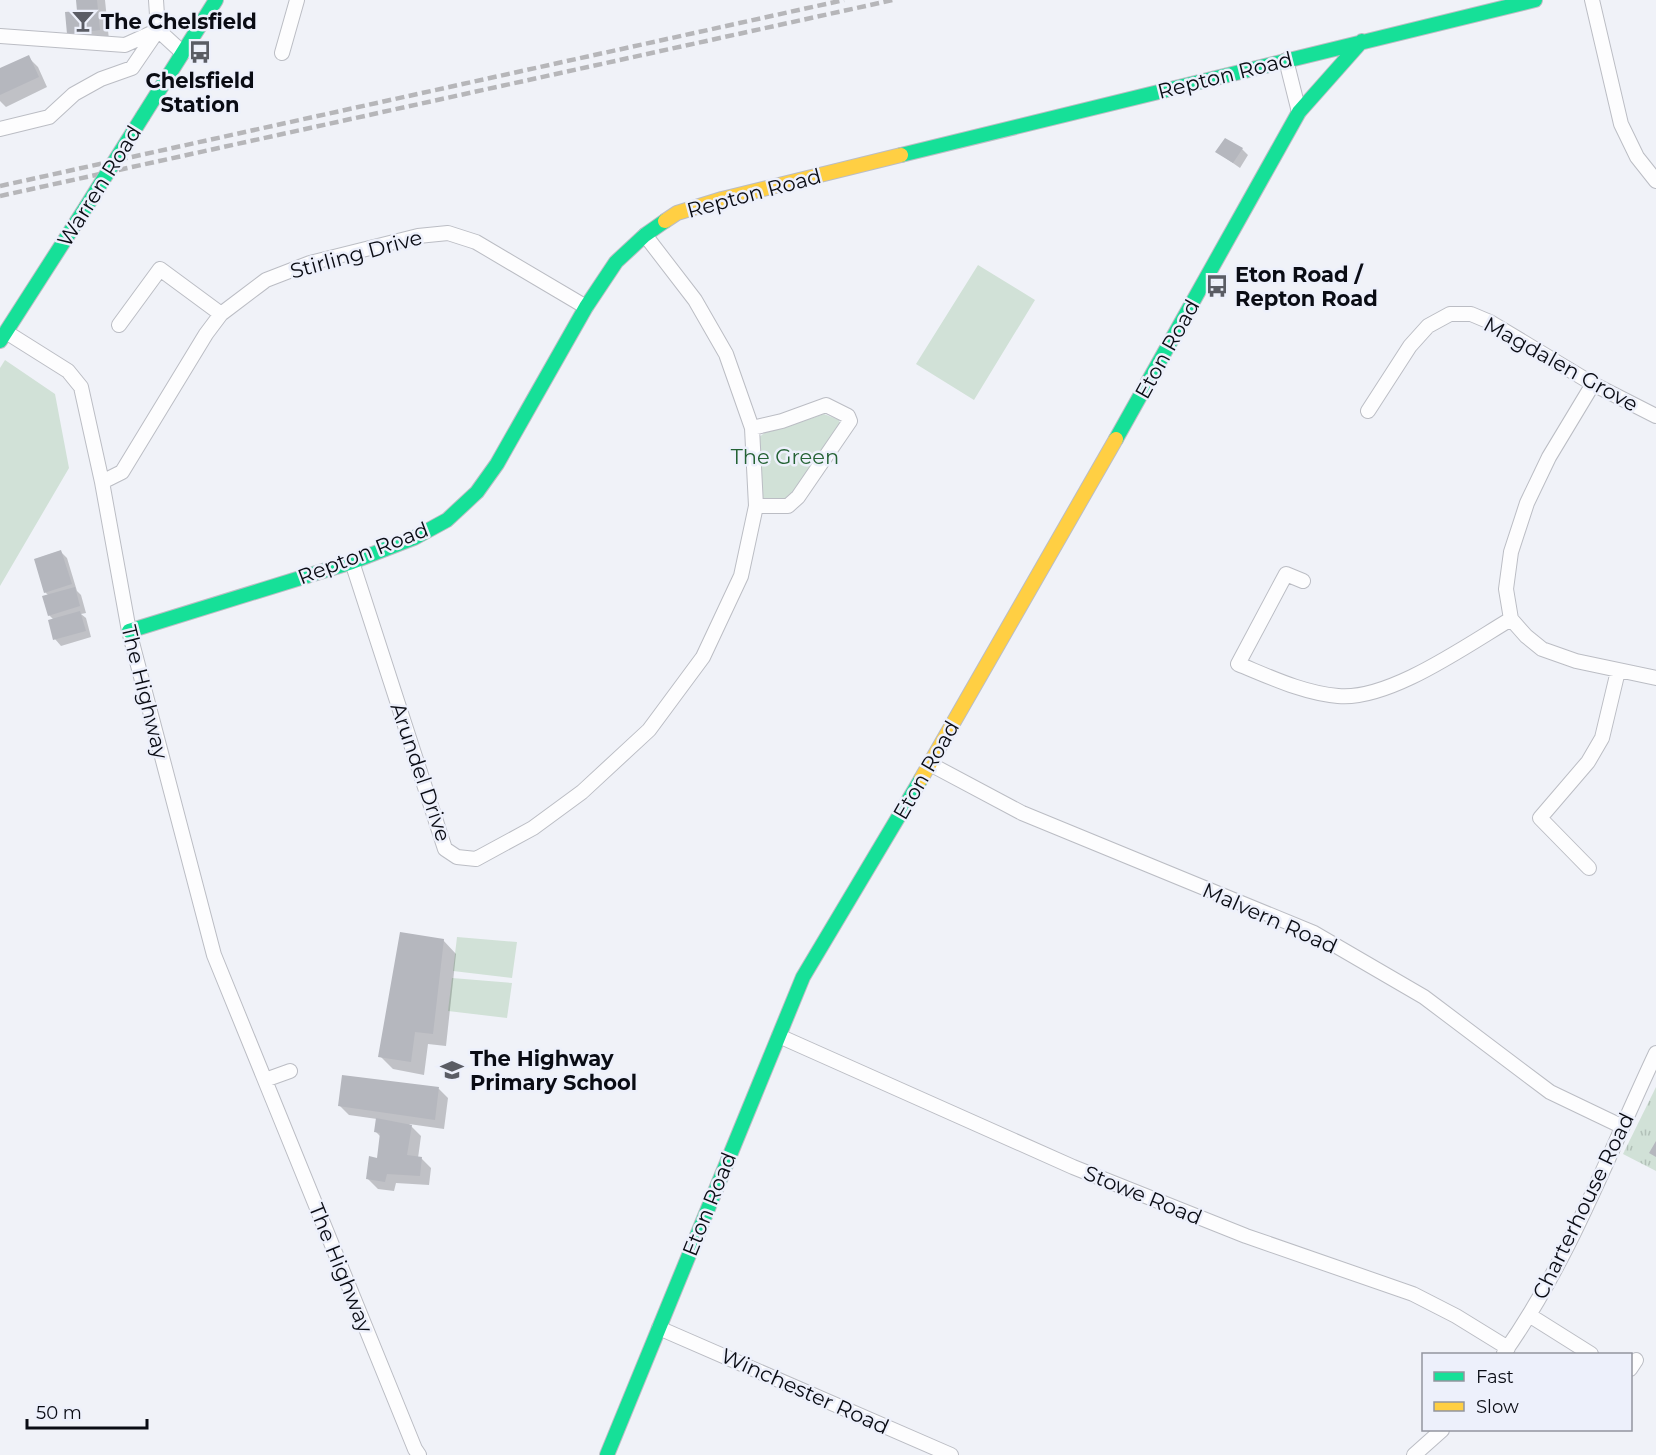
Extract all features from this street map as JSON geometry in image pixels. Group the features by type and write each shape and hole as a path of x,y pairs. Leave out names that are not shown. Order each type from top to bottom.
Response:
{"street":[{"path":"0,129 49,117 74,93 101,79 132,68 158,30 156,0"},
{"name":"Warren Road","path":"3,337 216,0"},
{"path":"282,53 297,0"},
{"name":"Repton Road","path":"129,631 352,562 414,538 447,520 477,492 497,464 586,307 616,262 645,235 677,213 722,199 1535,0"},
{"path":"1592,0 1621,124 1637,157 1656,181"},
{"path":"0,36 124,45 158,30"},
{"path":"158,30 183,53"},
{"name":"Eton Road","path":"607,1455 803,977 930,764 1162,360 1299,112 1362,41"},
{"path":"1286,60 1299,112"},
{"name":"Stirling Drive","path":"102,482 122,472 206,334 221,314 266,280 310,263 417,236 448,233 476,243 586,307"},
{"name":"Arundel Drive","path":"352,562 445,849 457,857 476,859 533,828 582,792 649,730 703,657 741,576 756,506 752,428 726,354 695,300 645,235"},
{"path":"119,325 160,269 221,314"},
{"name":"Magdalen Grove","path":"1368,411 1410,346 1428,326 1450,314 1471,314 1490,322 1593,384 1656,416"},
{"name":"The Highway","path":"3,337 68,371 81,387 102,482 129,631 172,803 214,955 419,1455"},
{"path":"1593,384 1549,457 1527,503 1511,552 1506,589 1511,619 1542,649 1576,661 1656,678"},
{"path":"752,428 782,421 826,405 848,416 850,421 798,497 788,507 756,506"},
{"path":"1303,581 1286,574 1238,664 1307,691 1328,695 1339,697 1370,694 1404,681 1511,619"},
{"path":"1589,868 1540,818 1587,762 1602,738 1618,671"},
{"name":"Malvern Road","path":"930,764 1022,813 1314,933 1424,997 1550,1092 1621,1126"},
{"name":"Stowe Road","path":"779,1036 1073,1167 1246,1236 1413,1294 1456,1316 1505,1351"},
{"name":"Charterhouse Road","path":"1505,1351 1564,1254 1656,1053"},
{"path":"265,1080 290,1071"},
{"path":"1529,1315 1589,1353"},
{"name":"Winchester Road","path":"659,1328 951,1455"},
{"path":"1414,1455 1441,1431"}],"green space":[{"path":"978,265 1035,300 974,400 916,364"},
{"path":"5,360 55,394 69,468 0,586 0,368"},
{"name":"The Green","path":"824,414 839,420 840,424 788,499 759,498 758,438 767,431"},
{"path":"457,937 517,942 512,978 453,971"},
{"path":"452,978 512,983 507,1018 448,1011"},
{"path":"1656,1087 1656,1171 1623,1154"}],"building":[{"name":"The Chelsfield","path":"76,0 97,0 100,30 67,34 65,12 77,11"},
{"path":"29,55 39,77 0,95 0,68"},
{"path":"1225,138 1243,148 1233,163 1215,152"},
{"path":"61,550 72,584 44,593 34,559"},
{"path":"75,587 80,606 48,616 42,596"},
{"path":"80,611 86,631 53,640 48,620"},
{"path":"400,932 444,939 433,1034 415,1032 411,1062 378,1057"},
{"path":"342,1075 439,1087 435,1120 338,1106"},
{"path":"376,1118 412,1125 407,1155 422,1157 420,1176 387,1174 385,1182 366,1179 369,1156 377,1158 380,1133 374,1132"},
{"path":"1656,1141 1656,1157 1649,1153"}],"railway":[{"path":"0,186 844,0"},
{"path":"0,196 893,0"}],"traffic: fast":[{"path":"143,116 216,0"},
{"path":"901,155 1535,0"},
{"path":"1116,439 1299,112 1362,41"},
{"path":"86,207 143,116"},
{"path":"0,341 86,207"},
{"path":"129,631 352,562 414,538 447,520 477,492 497,464 586,307 616,262 645,235 665,221"},
{"path":"607,1455 803,977 921,779"}],"traffic: slow":[{"path":"665,221 677,213 722,199 901,155"},
{"path":"921,779 1116,439"}],"place":[{"name":"The Chelsfield","path":"83,21"},
{"name":"Chelsfield Station","path":"200,52"},
{"name":"Eton Road / Repton Road","path":"1217,286"},
{"name":"The Highway Primary School","path":"452,1070"}]}
